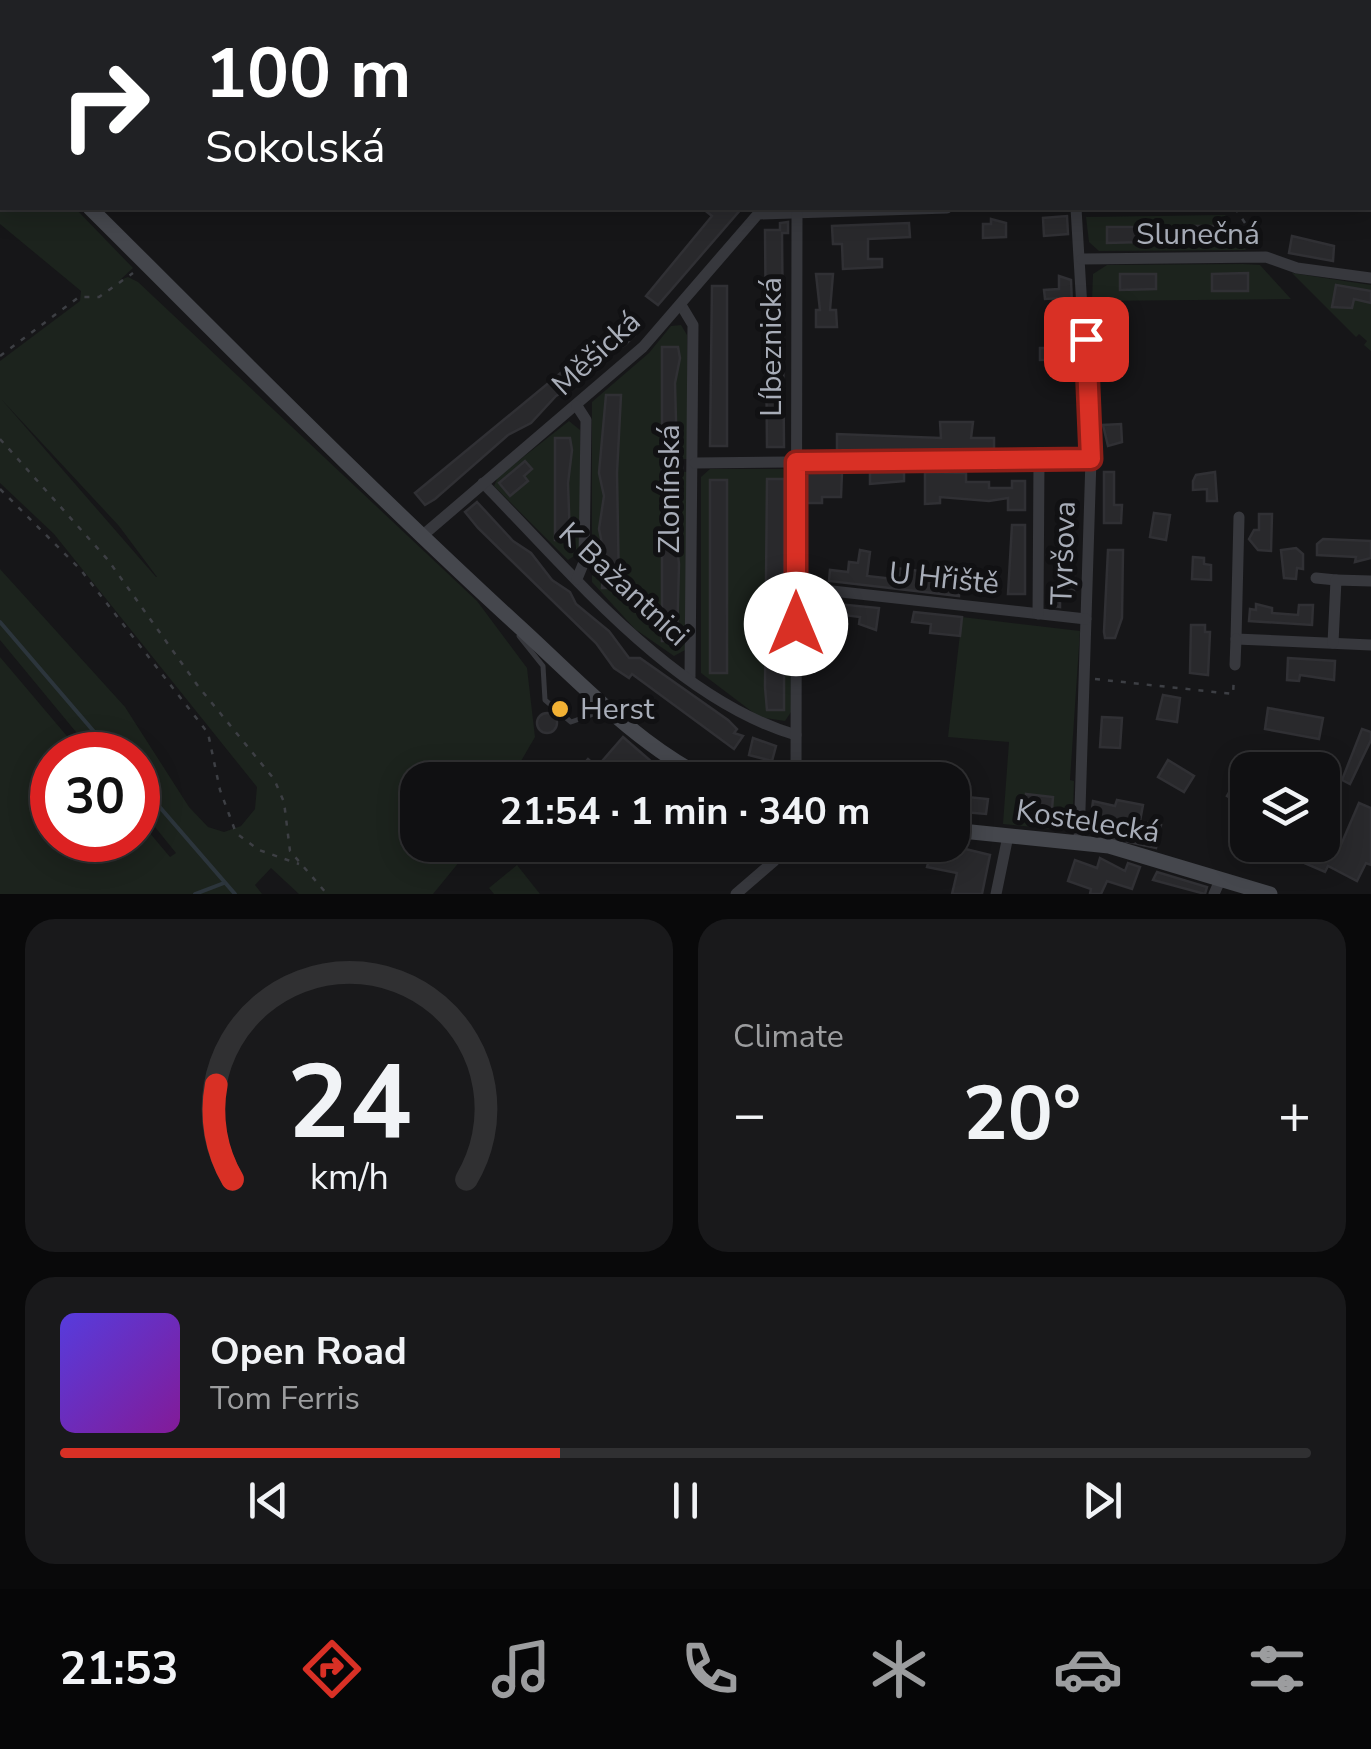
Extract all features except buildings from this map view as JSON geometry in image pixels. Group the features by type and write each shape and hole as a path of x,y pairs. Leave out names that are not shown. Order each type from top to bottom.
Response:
{"main road":[{"path":"92,210 422,536 608,708 675,762"},
{"name":"Kostelecká","path":"970,832 1079,842 1166,860 1270,894"}],"street":[{"name":"Měšická","path":"422,536 643,348 758,214 897,210"},
{"name":"Tyršova","path":"1076,210 1091,459 1079,842"},
{"name":"Líbeznická","path":"796,214 796,762"},
{"name":"Slunečná","path":"1082,259 1266,257 1298,268 1371,278"},
{"name":"Zlonínská","path":"681,305 694,325 690,677"},
{"path":"577,406 586,420 584,562 577,578"},
{"path":"694,463 1091,459"},
{"path":"1038,614 1039,460"},
{"name":"K Bažantnici","path":"482,482 637,638 746,716 796,735"},
{"path":"1235,665 1239,517"},
{"path":"1316,578 1371,581"},
{"path":"1333,644 1336,580"},
{"name":"U Hřiště","path":"796,587 1086,619"},
{"path":"1236,638 1371,645"},
{"path":"996,894 1008,836"},
{"path":"736,894 770,862"},
{"path":"1214,894 1220,878"}],"lane":[{"path":"489,599 544,666 545,700 571,722 608,708"},
{"path":"544,666 564,668"}],"path":[{"path":"1236,210 1266,257"},
{"path":"0,356 79,297 100,297 146,263"},
{"path":"0,439 108,560 198,686 274,779 284,802 290,851 327,894"},
{"path":"0,489 80,569 208,733 220,790 236,833 259,850 300,864"},
{"path":"1084,678 1234,694 1235,665"}],"shaded area":[{"path":"0,210 77,210 133,268 120,280 128,277 138,282 477,601 527,668 535,737 520,762 400,762 400,862 459,862 433,894 299,894 271,868 255,885 262,894 0,894 0,657 64,732 30,732 30,862 160,862 160,845 170,857 176,853 160,833 160,762 189,807 208,827 224,832 241,826 255,809 257,787 54,534 0,483 0,361 80,301 81,291 0,224","holes":["2,400 119,526 157,577 156,577"]},
{"path":"1225,215 1246,250 1099,251 1089,242 1086,217"},
{"path":"1107,265 1260,265 1291,299 1092,301 1093,274"},
{"path":"1292,273 1371,285 1371,351 1364,345 1367,341 1359,334 1356,337"},
{"path":"681,325 687,335 687,459 660,459 662,530 677,530 675,471 687,472 687,649 674,656 635,629 592,582 592,402 649,353 671,326"},
{"path":"569,421 580,430 580,552 568,560 494,486 498,477"},
{"path":"710,469 783,469 790,474 791,712 785,721 759,717 701,673 701,477"},
{"path":"0,569 125,707 141,732 76,732 0,640"},
{"path":"962,617 1080,631 1070,780 1074,781 1073,812 1060,830 1003,824 1009,742 948,737"},
{"path":"517,865 540,894 494,894 489,888"}],"waterway":[{"path":"0,622 94,732"},
{"path":"160,807 235,894"},
{"path":"195,894 224,883"}],"place":[{"name":"Herst","path":"560,709"}],"route":[{"path":"796,624 796,462 1091,459 1086,339"}]}
